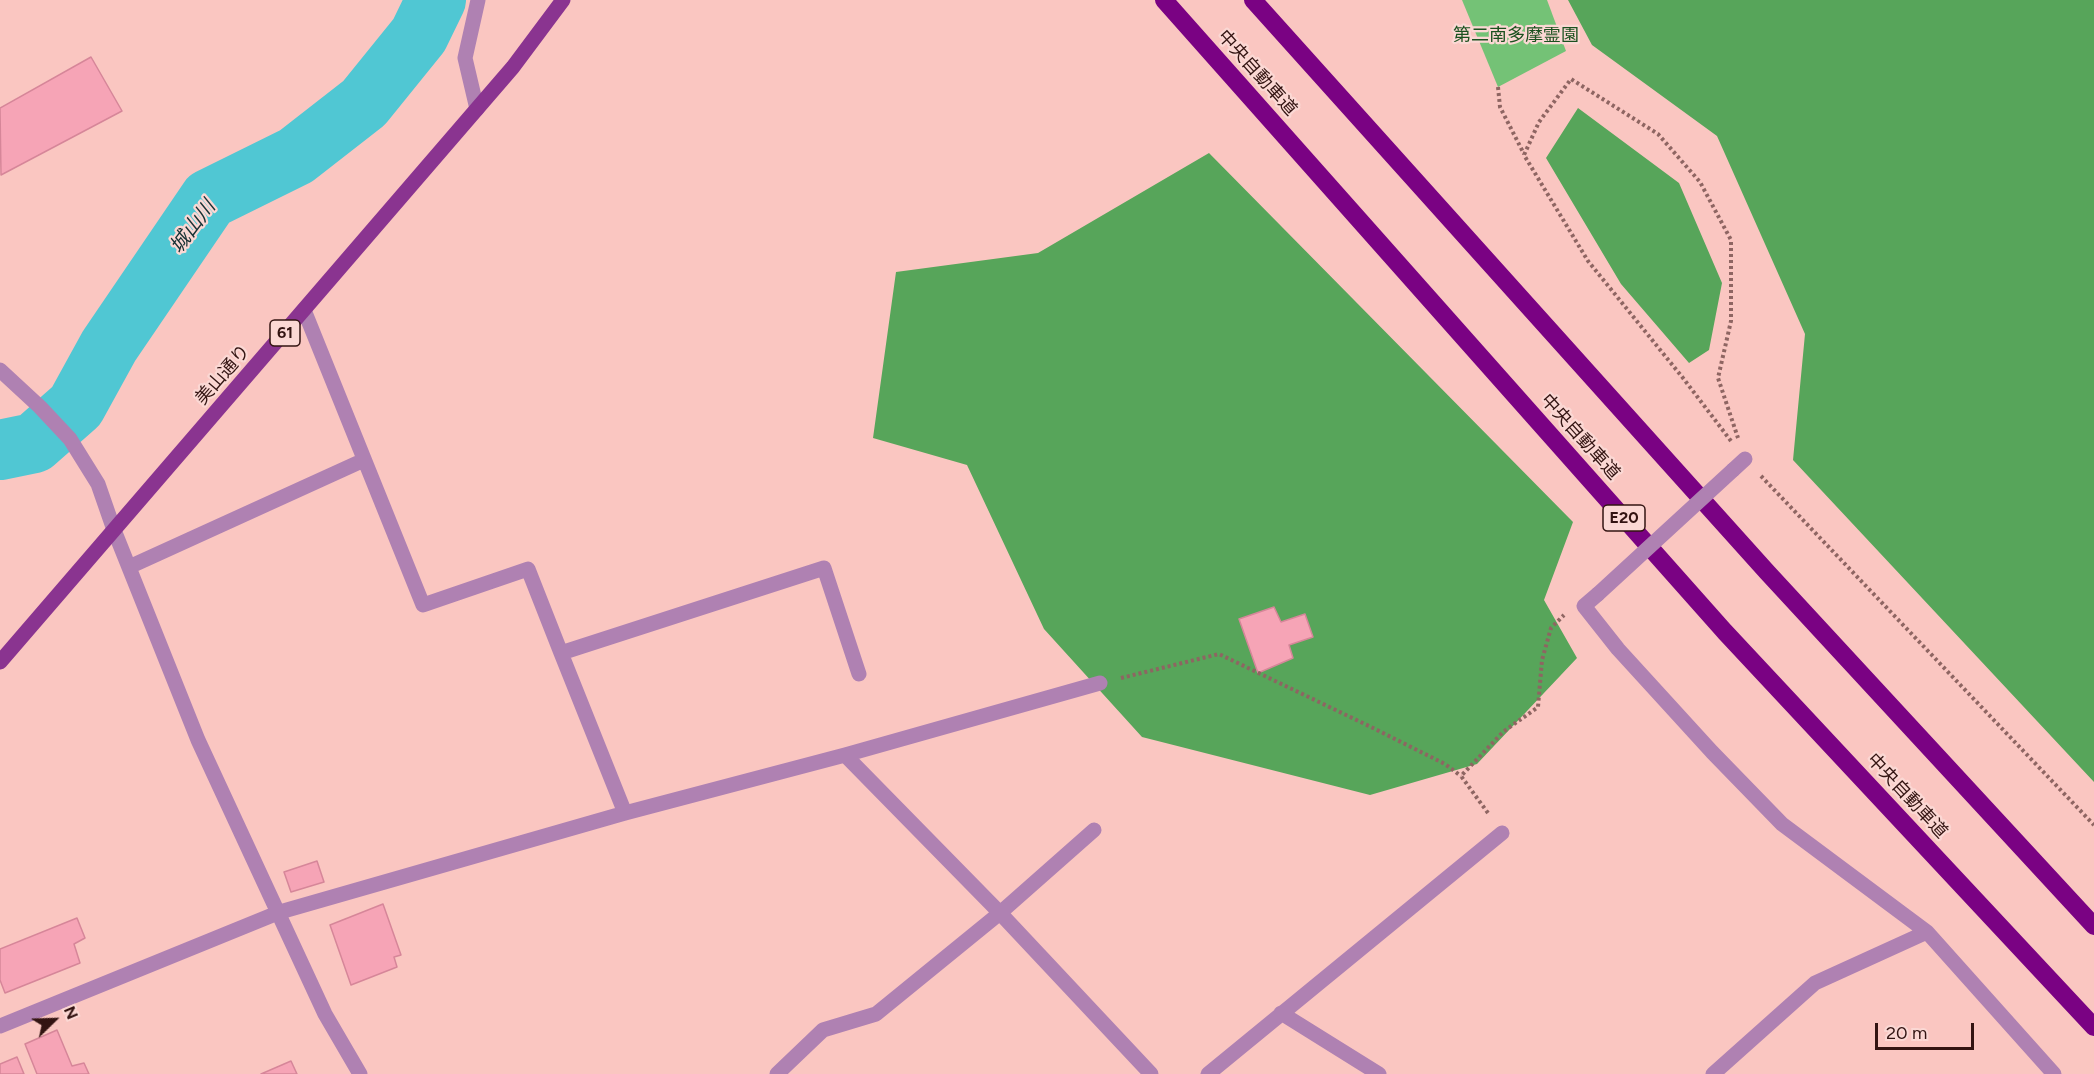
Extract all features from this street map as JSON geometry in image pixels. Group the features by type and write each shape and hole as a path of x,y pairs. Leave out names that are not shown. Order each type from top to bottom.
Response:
{"highway":[{"name":"中央自動車道","path":"1164,0 1725,632 2094,1027"},
{"path":"1253,0 1759,563 2094,926"}],"main road":[{"name":"美山通り","path":"0,662 477,109 520,58 563,0"}],"street":[{"path":"477,109 465,58 478,0"},
{"path":"304,310 423,605 528,569 625,813"},
{"path":"0,370 70,439 98,484 114,530 198,740 326,1014 360,1074"},
{"path":"1745,459 1584,606 1618,649 1712,752 1782,824 1927,932 2054,1074"},
{"path":"129,567 364,460"},
{"path":"561,653 824,568 859,674"},
{"path":"0,1026 280,912 625,813 1100,683"},
{"path":"845,754 1000,913 1151,1074"},
{"path":"777,1074 823,1030 876,1014 1000,913 1094,830"},
{"path":"1208,1074 1502,833"},
{"path":"1713,1074 1815,983 1927,932"},
{"path":"1281,1013 1379,1074"}],"path":[{"path":"1524,155 1539,122 1571,79 1658,135 1700,182 1731,240 1731,321 1718,378 1745,459"},
{"path":"1498,87 1500,107 1524,155 1588,261 1745,459 2094,825"},
{"path":"1461,776 1503,732 1538,707 1542,660 1551,628 1567,612 1584,606"},
{"path":"1147,673 1219,654 1445,764 1461,776 1502,833"}],"green space":[{"name":"第二南多摩霊園","path":"1462,0 1547,0 1566,51 1498,87"},
{"path":"1568,0 2094,0 2094,782 1793,460 1805,334 1717,136 1592,45"},
{"path":"1578,108 1679,183 1722,283 1709,350 1689,363 1621,284 1546,158"},
{"path":"1209,153 1573,522 1544,600 1577,658 1477,764 1370,795 1142,737 1044,629 967,465 873,438 896,272 1038,253"}],"building":[{"path":"91,57 122,111 1,175 0,108"},
{"path":"1274,607 1281,622 1305,614 1313,637 1289,645 1293,658 1258,673 1239,619"},
{"path":"317,861 324,882 291,892 284,872"},
{"path":"383,904 401,955 394,957 397,967 351,985 330,925"},
{"path":"77,918 85,938 74,944 80,963 5,993 0,980 0,949"},
{"path":"57,1030 72,1066 84,1063 89,1074 37,1074 25,1044"},
{"path":"17,1057 24,1074 0,1074 0,1064"},
{"path":"291,1061 297,1074 261,1074"}],"waterway":[{"name":"城山川","path":"0,450 34,443 76,406 109,346 209,199 296,156 364,103 419,35 436,0"}]}
